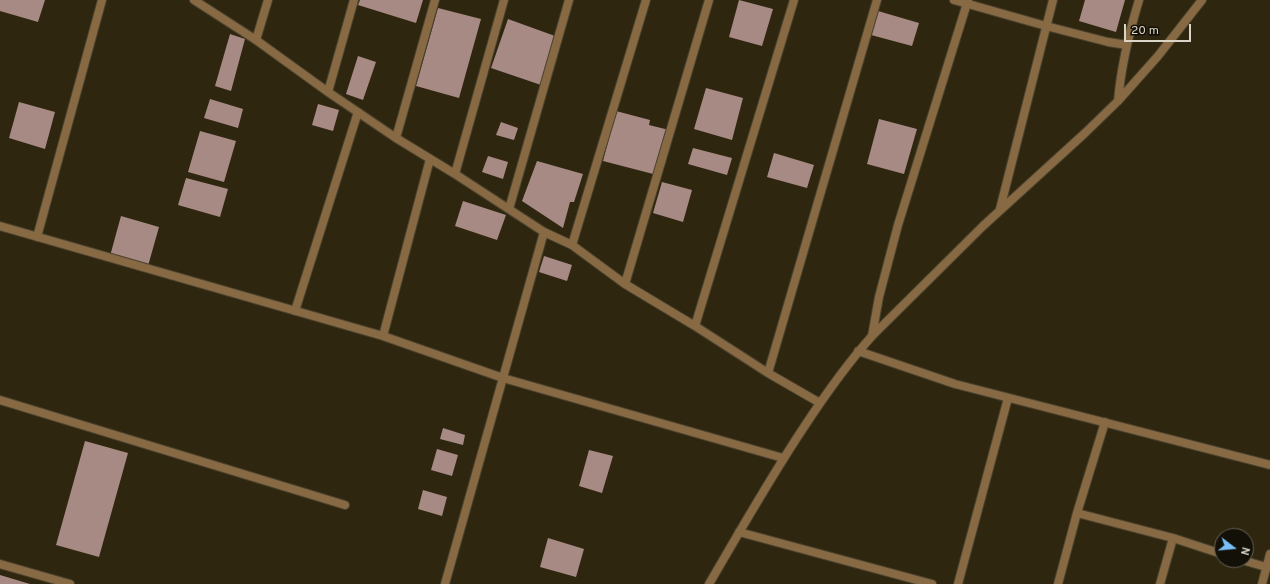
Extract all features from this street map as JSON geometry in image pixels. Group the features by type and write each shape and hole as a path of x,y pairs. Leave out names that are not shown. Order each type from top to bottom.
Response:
{"street":[{"path":"37,237 102,0"},
{"path":"194,0 256,40 328,92 396,138 455,174 544,232 572,245 625,284 695,326 768,373 820,403"},
{"path":"256,40 268,0"},
{"path":"328,92 354,0"},
{"path":"396,138 435,0"},
{"path":"455,174 504,0"},
{"path":"509,209 569,0"},
{"path":"572,245 646,0"},
{"path":"625,284 709,0"},
{"path":"695,326 794,0"},
{"path":"768,373 877,0"},
{"path":"954,0 967,2 1046,26 1108,42 1127,45"},
{"path":"1000,210 1053,0"},
{"path":"1118,101 1120,79 1127,45 1139,0"},
{"path":"710,584 783,458 820,403 858,351 1000,210 1118,101 1140,77 1202,0"},
{"path":"872,336 879,297 898,225 967,2"},
{"path":"295,311 358,112"},
{"path":"383,336 430,159"},
{"path":"0,226 383,336 503,378 783,458"},
{"path":"445,584 544,232"},
{"path":"858,351 955,384 1270,465"},
{"path":"958,584 1008,398"},
{"path":"0,400 345,505"},
{"path":"1058,584 1076,513 1105,422"},
{"path":"1076,513 1172,538 1214,551"},
{"path":"739,532 932,584"},
{"path":"1160,584 1172,538"},
{"path":"1262,584 1270,554"},
{"path":"0,564 52,582 70,584"},
{"path":"1254,564 1266,567"}],"building":[{"path":"0,0 45,0 38,22 0,11"},
{"path":"360,0 423,0 416,23 358,5"},
{"path":"739,0 773,9 762,46 729,37"},
{"path":"1085,0 1125,0 1116,32 1079,21"},
{"path":"438,8 481,19 459,98 416,86"},
{"path":"878,11 919,23 912,46 871,35"},
{"path":"508,19 555,36 541,85 491,68"},
{"path":"230,34 245,39 231,91 215,86"},
{"path":"358,56 376,62 363,100 346,94"},
{"path":"706,88 743,98 732,140 694,129"},
{"path":"210,99 243,109 238,128 204,118"},
{"path":"19,102 55,112 45,149 9,138"},
{"path":"318,104 339,110 333,131 312,125"},
{"path":"616,111 650,120 649,125 669,130 657,175 603,161"},
{"path":"879,119 917,129 904,174 867,164"},
{"path":"501,122 518,128 514,140 496,135"},
{"path":"200,131 236,141 224,182 188,172"},
{"path":"693,148 732,158 727,175 688,164"},
{"path":"774,153 814,165 807,188 767,177"},
{"path":"488,156 508,162 503,179 482,172"},
{"path":"537,161 583,174 574,202 570,202 563,228 522,201"},
{"path":"186,178 228,189 220,217 178,205"},
{"path":"662,182 692,190 683,222 653,213"},
{"path":"463,201 506,215 497,240 455,226"},
{"path":"121,216 159,227 148,266 110,256"},
{"path":"544,256 572,265 567,281 539,272"},
{"path":"443,428 465,435 463,445 440,439"},
{"path":"85,441 128,453 99,557 56,545"},
{"path":"437,449 458,455 452,476 431,470"},
{"path":"589,450 613,456 602,493 579,486"},
{"path":"423,490 447,497 442,516 418,509"},
{"path":"548,538 584,549 576,577 540,567"},
{"path":"0,575 30,584 0,584"}]}
